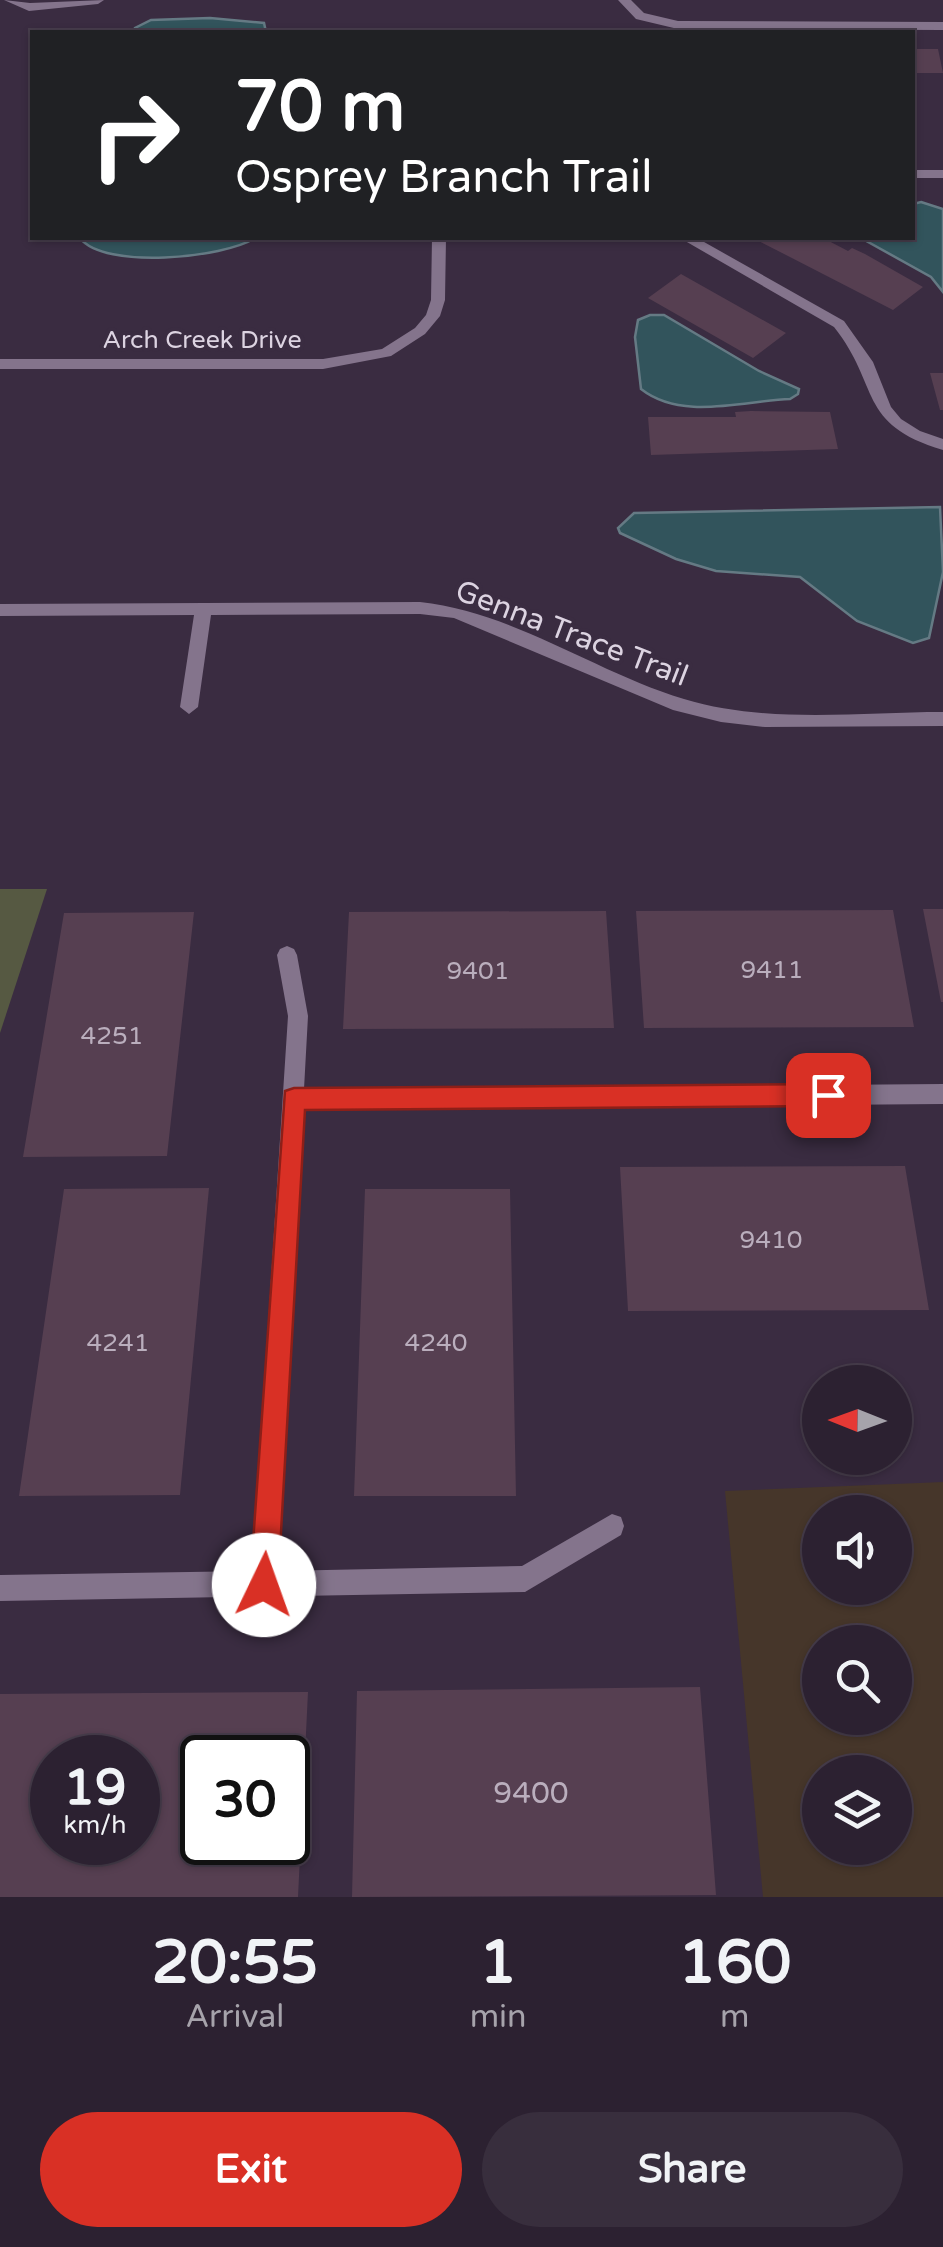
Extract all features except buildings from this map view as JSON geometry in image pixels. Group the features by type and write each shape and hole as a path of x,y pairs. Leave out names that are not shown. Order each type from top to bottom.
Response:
{"street":[{"path":"10,0 29,7 98,0"},
{"path":"624,0 640,16 678,25 943,26"},
{"path":"915,174 943,174"},
{"name":"Arch Creek Drive","path":"0,364 323,364 372,356 420,332 432,316 438,300 439,240"},
{"path":"691,240 839,324 855,340 868,365 881,409 913,436 943,445"},
{"name":"Genna Trace Trail","path":"0,610 420,608 456,612 679,706 765,720 943,719"},
{"path":"189,706 203,610"},
{"path":"264,1585 298,1016 287,954"},
{"path":"294,1099 943,1094"},
{"path":"0,1588 525,1579 612,1526"}],"shaded area":[{"path":"210,18 264,23 266,30 135,30 151,20"},
{"path":"915,204 943,209 943,292 931,277 865,240 915,240"},
{"path":"83,240 251,240 218,251 165,258 113,254"},
{"path":"664,315 759,371 799,389 798,394 790,399 713,407 657,399 641,389 635,337 638,320"},
{"path":"940,507 943,572 929,638 913,643 857,621 800,577 716,571 676,559 620,533 618,528 634,513"},
{"path":"0,889 47,889 0,1033"},
{"path":"943,1482 943,1897 763,1897 725,1491"}],"route":[{"path":"264,1585 294,1099 828,1095"}]}
